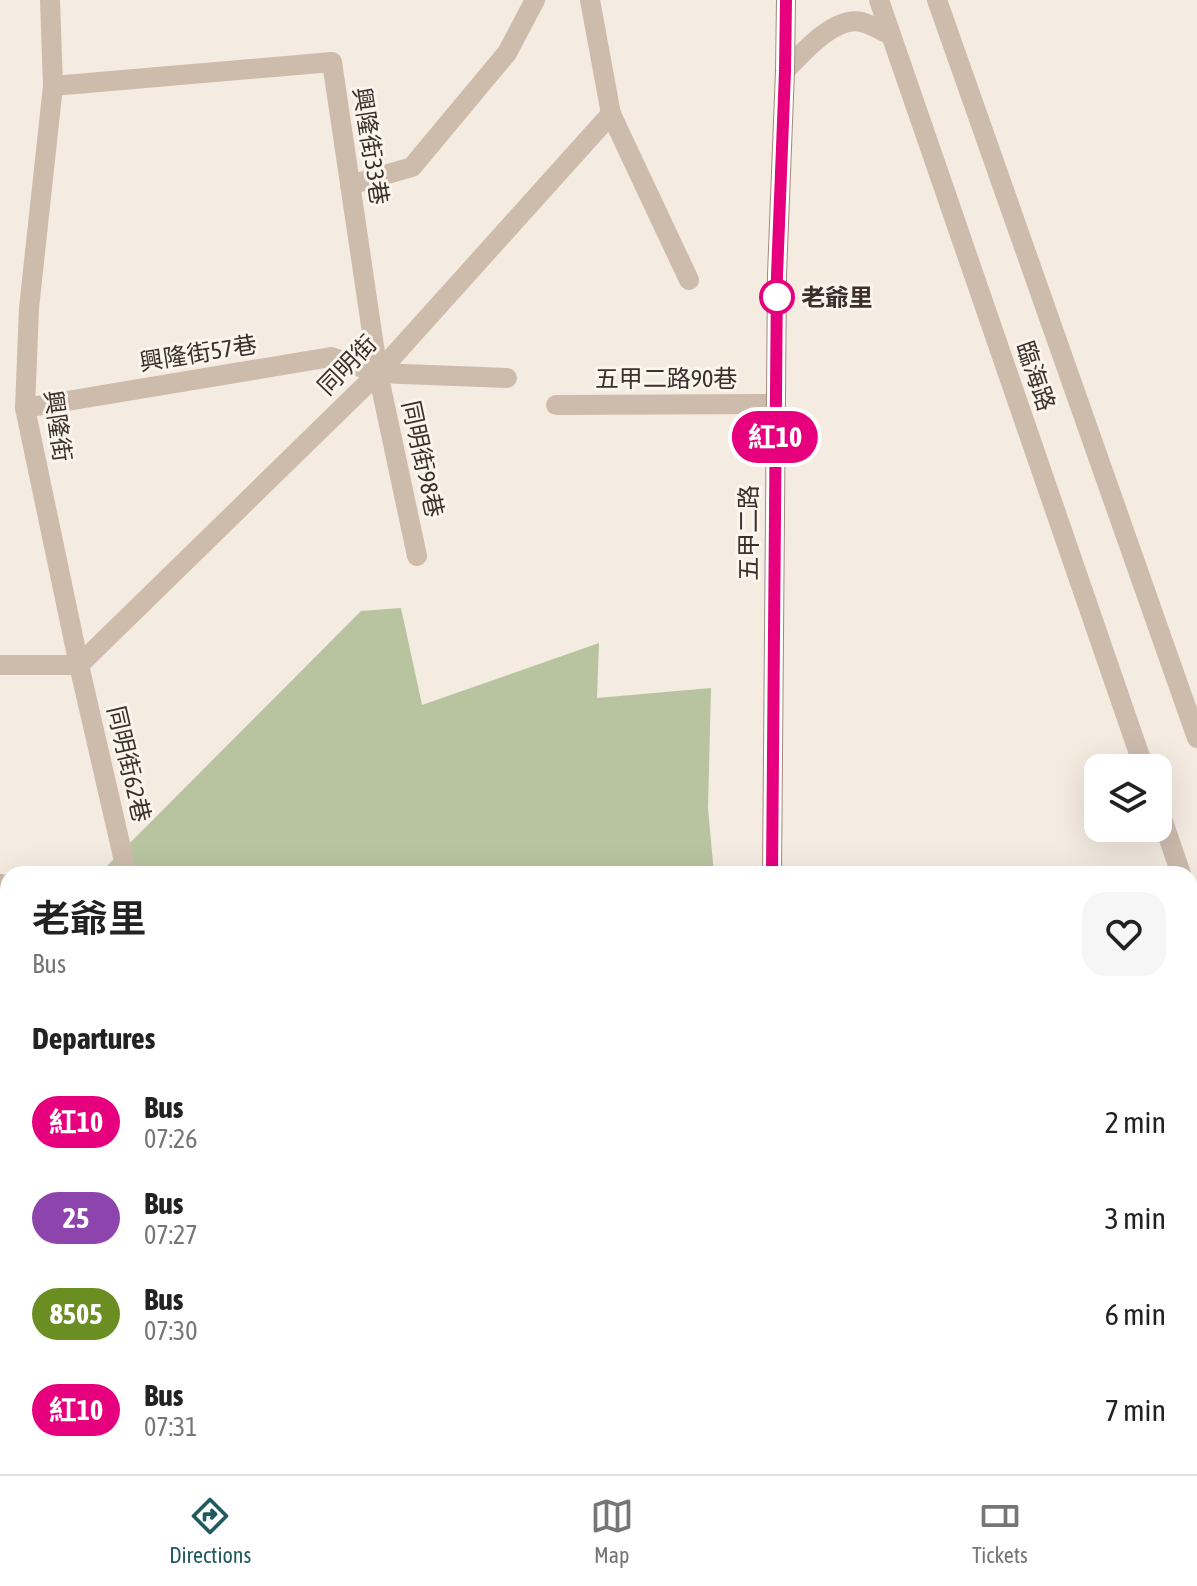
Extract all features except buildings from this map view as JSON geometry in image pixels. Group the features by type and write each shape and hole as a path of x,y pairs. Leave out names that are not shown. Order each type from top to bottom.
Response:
{"main road":[{"name":"五甲二路","path":"772,866 777,275 786,0"}],"street":[{"name":"興隆街","path":"50,0 53,86 29,308 25,408 79,665"},
{"path":"350,185 412,167 507,53 535,0"},
{"path":"590,0 611,114 689,280"},
{"name":"臨海路","path":"879,0 1139,754"},
{"name":"臨海路","path":"937,0 1197,738"},
{"path":"785,71 809,45 835,27 859,21 891,35"},
{"name":"興隆街33巷","path":"53,86 332,62 378,373"},
{"name":"同明街","path":"79,665 378,373 611,114"},
{"name":"興隆街57巷","path":"25,408 331,357 378,373 507,378"},
{"name":"同明街98巷","path":"378,373 417,556"},
{"name":"五甲二路90巷","path":"556,405 776,404"},
{"path":"0,665 79,665"},
{"name":"同明街62巷","path":"79,665 125,866"},
{"path":"1170,842 1178,866"}],"green space":[{"path":"401,608 422,705 599,643 597,698 711,688 708,808 713,866 107,866 361,611"}],"bus line":[{"name":"紅10","path":"772,866 777,275 786,0"}],"place":[{"name":"老爺里","path":"777,297"}]}
